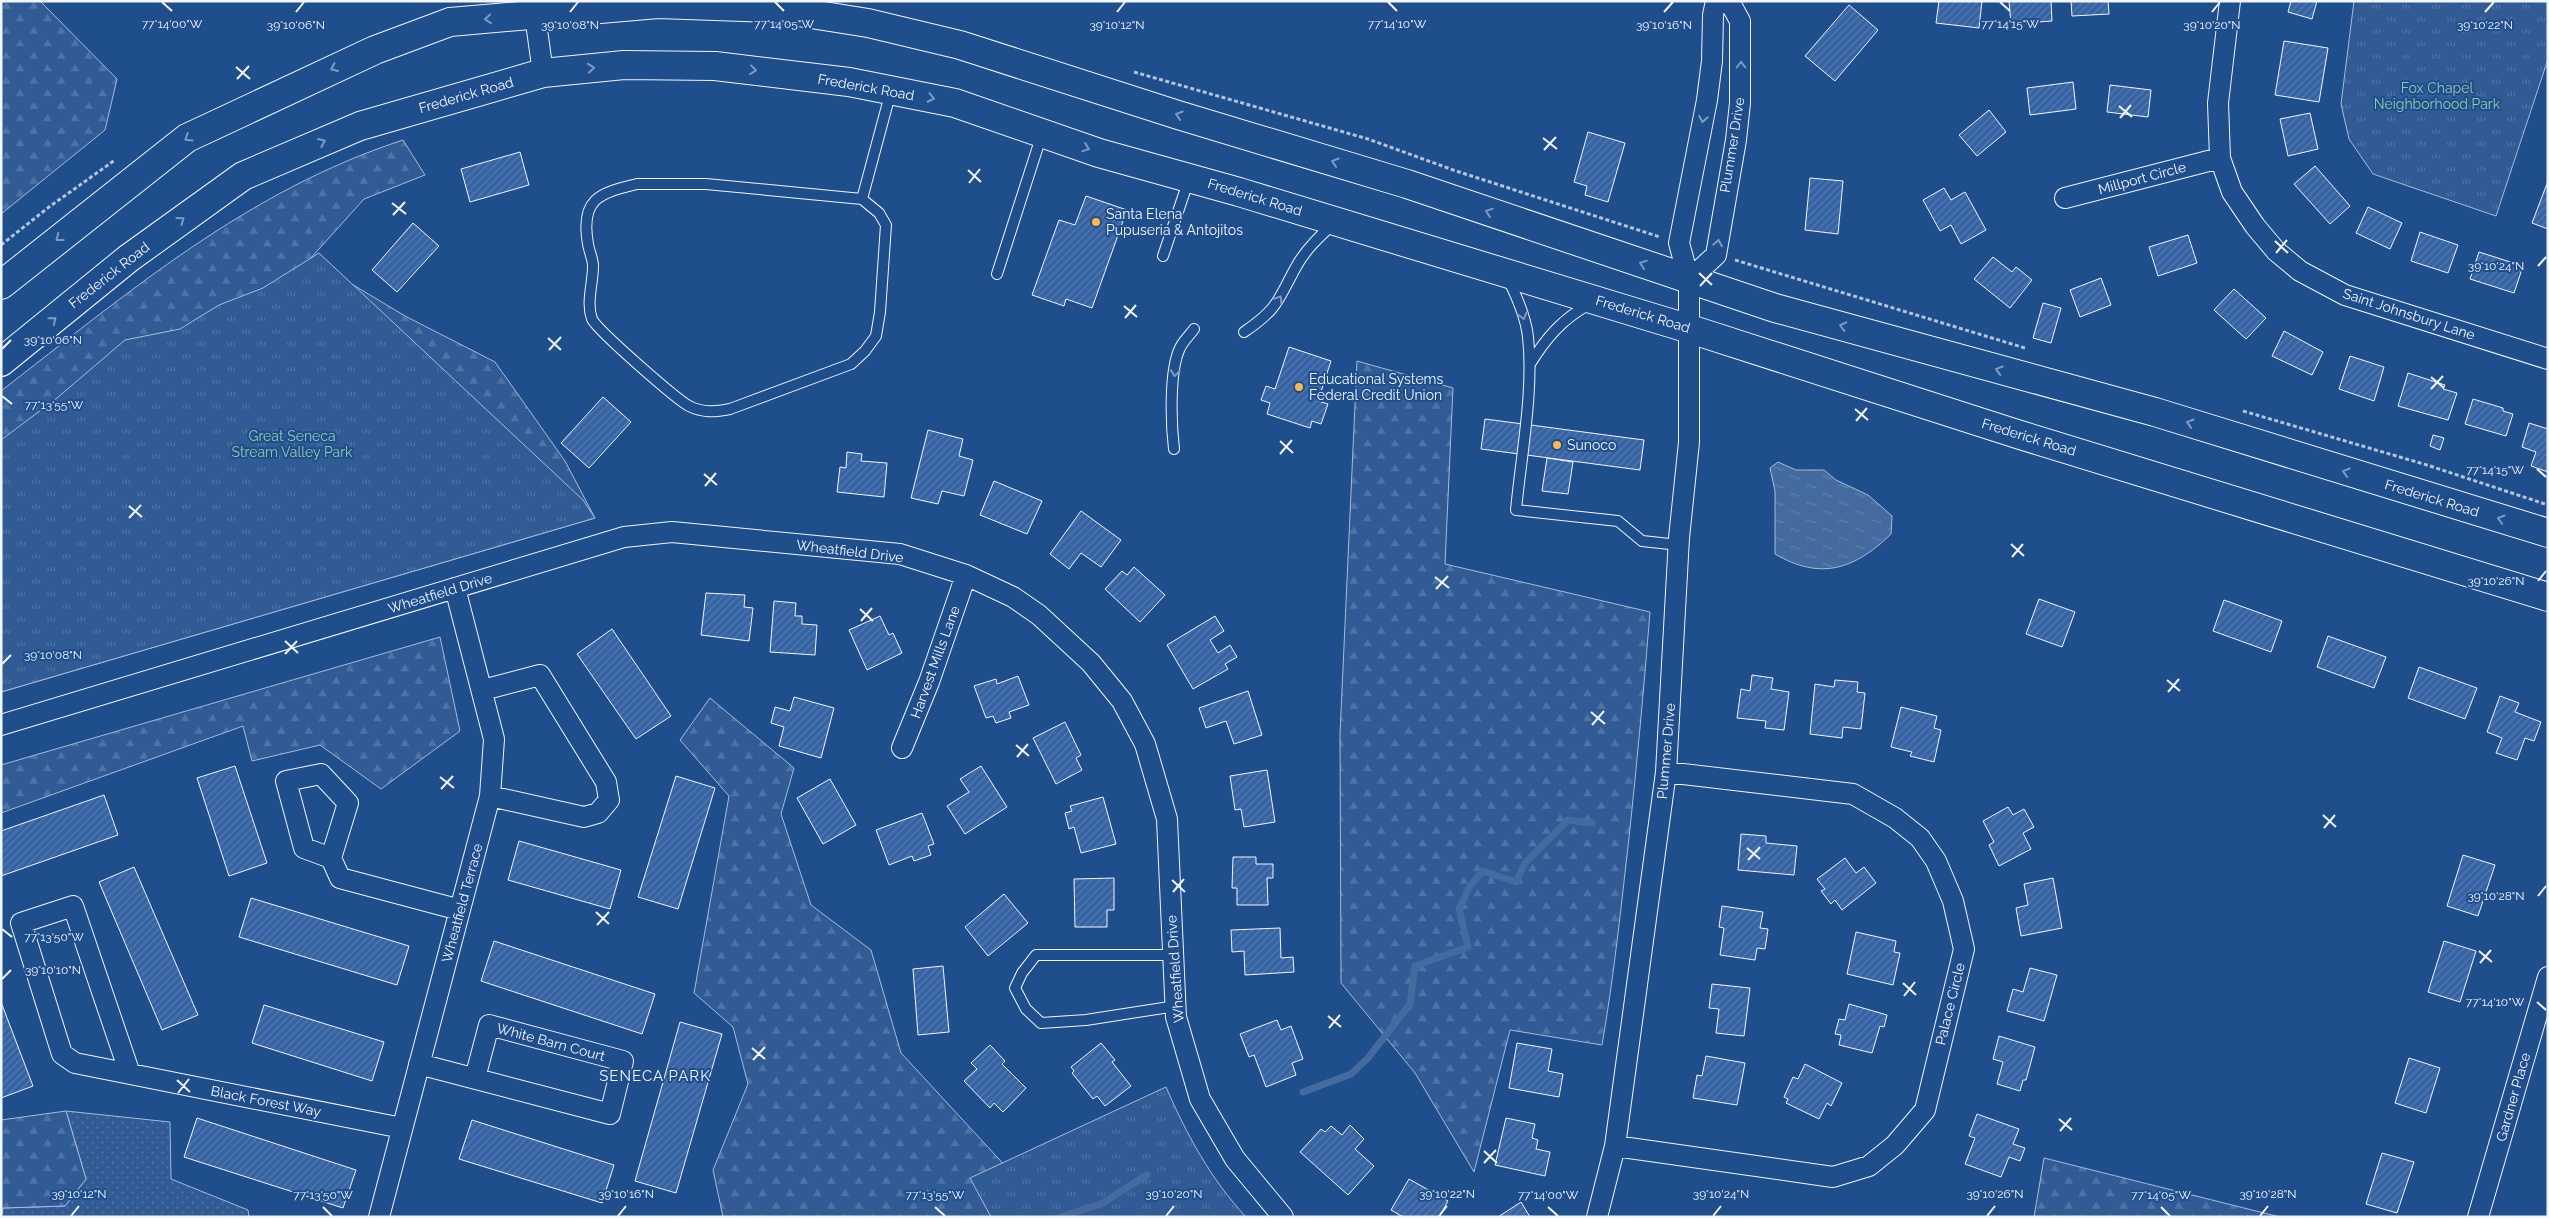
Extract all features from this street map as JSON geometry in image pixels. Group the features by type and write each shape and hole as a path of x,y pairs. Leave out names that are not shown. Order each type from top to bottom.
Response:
{"main road":[{"name":"Frederick Road","path":"1,285 187,138 375,50 450,22 535,8 606,8 683,4 773,8 868,23 960,45 1169,112 1407,184 1775,308 2155,412 2548,533"},
{"name":"Frederick Road","path":"1,362 129,258 243,176 360,126 543,73 624,65 715,66 849,82 955,103 1099,152 1596,300 2017,434 2548,597"}],"street":[{"name":"Plummer Drive","path":"1597,1217 1615,1146 1666,772 1679,545 1689,442 1689,280 1679,243 1707,100 1712,61 1713,14 1716,1"},
{"name":"Plummer Drive","path":"1689,280 1716,255 1736,140 1740,103 1740,21 1729,1"},
{"name":"Saint Johnsbury Lane","path":"2230,1 2218,104 2220,158 2232,192 2255,226 2276,251 2300,271 2345,295 2548,359"},
{"path":"535,8 543,73"},
{"name":"Millport Circle","path":"2065,198 2220,158"},
{"name":"Wheatfield Drive","path":"1,725 624,537 672,532 900,554 966,575 1013,597 1040,614 1091,663 1122,701 1145,744 1167,819 1176,1017 1200,1099 1235,1159 1284,1217"},
{"name":"Harvest Mills Lane","path":"902,748 929,682 966,575"},
{"name":"Wheatfield Terrace","path":"379,1217 490,796 494,739 483,690 455,588"},
{"path":"483,690 540,675 606,782 609,800 598,813 584,817 490,796"},
{"name":"Palace Circle","path":"1615,1146 1833,1177 1869,1166 1895,1145 1925,1110 1964,949 1953,901 1936,861 1920,838 1895,818 1853,794 1666,772"},
{"path":"331,858 340,878 460,910"},
{"name":"Black Forest Way","path":"130,1074 74,906 21,923 62,1054 75,1063 130,1074 402,1128"},
{"name":"Gardner Place","path":"2478,1217 2548,977"},
{"name":"White Barn Court","path":"419,1064 610,1114 623,1061 489,1025 475,1078"}],"lane":[{"path":"862,199 891,90"},
{"path":"997,274 1042,133"},
{"path":"1163,256 1189,178"},
{"path":"637,184 706,184 862,199 879,213 886,225 876,336 851,364 730,409 713,412 688,405 605,334 593,320 589,303 593,264 585,224 591,204 607,191 637,184"},
{"path":"1244,332 1266,317 1278,303 1296,267 1309,248 1335,222"},
{"path":"1503,272 1518,298 1528,335 1530,364 1516,510 1618,521 1642,541 1679,545"},
{"path":"1530,364 1558,325 1596,300"},
{"path":"1174,449 1171,422 1176,365 1180,348 1194,329"},
{"path":"1173,954 1036,955 1022,973 1015,988 1026,1009 1041,1023 1086,1020 1176,1006"}],"green space":[{"path":"1,1 40,1 117,79 105,130 1,214"},
{"name":"Fox Chapel Neighborhood Park","path":"2354,1 2548,1 2548,59 2496,216 2373,174 2349,139 2341,104"},
{"name":"Great Seneca Stream Valley Park","path":"403,140 425,175 364,199 310,259 405,316 495,362 565,461 595,518 1,692 1,391 143,282 241,216 292,187 346,161"},
{"name":"Great Seneca Stream Valley Park","path":"319,253 583,500 595,518 1,692 1,440 57,398 125,340 180,329 219,305 263,288"},
{"path":"1357,361 1453,388 1445,564 1650,612 1629,838 1614,967 1602,1045 1510,1030 1474,1172 1415,1073 1341,983 1340,734"},
{"path":"440,637 460,731 381,789 320,745 252,761 243,726 1,813 1,765"},
{"path":"710,698 794,768 781,814 811,905 871,950 901,1053 1010,1171 1213,1217 723,1217 713,1170 748,1084 733,1027 694,993 729,796 680,740"},
{"path":"1166,1087 1200,1155 1221,1187 1246,1217 991,1217 970,1178"},
{"path":"66,1111 170,1122 171,1179 248,1210 249,1217 1,1217 3,1208 65,1206 86,1179"},
{"path":"66,1111 86,1179 65,1206 3,1208 1,1217 1,1120"},
{"path":"2044,1158 2276,1216 2279,1217 2034,1217"}],"water":[{"path":"1778,462 1796,470 1824,470 1836,480 1868,495 1892,516 1891,534 1864,556 1851,563 1837,567 1822,569 1807,567 1775,554 1775,491 1770,468"}],"building":[{"path":"1939,1 1982,1 1979,28 1936,23"},
{"path":"2009,1 2051,1 2052,21 2011,24"},
{"path":"2071,1 2108,1 2109,14 2072,16"},
{"path":"2291,1 2317,1 2312,19 2288,12"},
{"path":"1849,5 1878,30 1835,81 1805,56"},
{"path":"2284,41 2328,48 2319,102 2275,95"},
{"path":"2073,82 2076,109 2030,115 2027,88"},
{"path":"2110,85 2151,90 2148,117 2107,112"},
{"path":"1989,110 2006,132 1977,156 1959,135"},
{"path":"2310,113 2318,149 2288,156 2280,119"},
{"path":"1588,132 1625,143 1608,202 1585,195 1587,186 1574,182"},
{"path":"520,152 529,185 470,202 461,169"},
{"path":"2315,166 2350,206 2330,224 2294,184"},
{"path":"1810,178 1843,181 1838,234 1805,230"},
{"path":"2548,181 2548,229 2532,223"},
{"path":"1944,188 1951,200 1965,192 1986,230 1961,244 1951,225 1940,231 1923,200"},
{"path":"1086,196 1127,210 1092,308 1066,299 1064,306 1032,295 1059,220 1075,225"},
{"path":"2368,207 2402,223 2390,249 2356,233"},
{"path":"413,223 439,246 397,292 372,270"},
{"path":"2420,232 2458,245 2448,273 2411,261"},
{"path":"2188,235 2197,263 2158,276 2149,247"},
{"path":"2479,252 2523,266 2514,293 2470,279"},
{"path":"1993,257 2012,272 2016,267 2032,280 2010,308 1974,279"},
{"path":"2101,278 2111,305 2080,317 2070,290"},
{"path":"2234,289 2266,318 2246,339 2214,310"},
{"path":"2043,303 2061,308 2051,343 2033,338"},
{"path":"2284,331 2323,352 2312,375 2272,356"},
{"name":"Educational Systems Federal Credit Union","path":"1289,347 1331,361 1318,401 1328,404 1321,424 1312,421 1310,428 1267,414 1270,403 1261,400 1266,386 1275,389"},
{"path":"2350,356 2384,367 2374,401 2339,389"},
{"path":"2408,373 2445,385 2443,389 2457,393 2448,420 2398,406"},
{"path":"603,397 631,422 589,468 561,443"},
{"path":"2473,399 2503,408 2503,411 2513,414 2506,436 2465,424"},
{"path":"1485,419 1644,440 1640,470 1481,449"},
{"path":"2529,423 2548,429 2548,472 2531,466 2536,452 2522,447"},
{"path":"928,430 963,439 959,456 973,460 964,496 942,491 938,504 911,498"},
{"path":"2433,435 2444,438 2440,450 2430,446"},
{"path":"847,452 862,454 861,461 887,463 884,497 837,492 840,467 846,468"},
{"path":"1547,458 1573,462 1568,494 1542,491"},
{"path":"994,481 1042,501 1027,534 980,515"},
{"path":"1081,511 1121,540 1101,567 1081,553 1069,569 1050,554"},
{"path":"1134,567 1165,595 1140,622 1105,589 1122,571 1127,575"},
{"path":"706,593 745,595 744,607 753,608 749,641 701,635"},
{"path":"2039,599 2075,612 2062,647 2026,634"},
{"path":"2224,600 2282,621 2271,652 2213,631"},
{"path":"774,601 796,603 795,616 802,616 802,624 817,625 815,655 770,652"},
{"path":"880,616 889,635 893,633 902,653 867,670 849,630"},
{"path":"1215,616 1224,631 1210,640 1218,653 1230,645 1237,657 1225,664 1228,669 1193,689 1167,645"},
{"path":"612,629 671,716 636,739 577,654"},
{"path":"2328,636 2386,657 2374,688 2317,667"},
{"path":"2419,667 2477,688 2465,719 2408,698"},
{"path":"1752,675 1773,678 1771,689 1789,692 1784,730 1765,728 1766,721 1737,718 1741,689 1750,691"},
{"path":"1018,676 1029,705 1009,712 1011,718 996,723 993,716 986,718 974,686 996,679 997,684"},
{"path":"1835,680 1858,682 1857,692 1865,693 1861,729 1843,727 1842,738 1810,734 1815,684 1834,687"},
{"path":"1248,691 1262,735 1234,744 1226,721 1206,728 1199,708"},
{"path":"2500,696 2519,703 2515,712 2541,722 2534,741 2525,738 2517,760 2496,753 2502,738 2487,732"},
{"path":"794,697 834,708 821,758 779,746 784,727 771,723 775,707 790,711"},
{"path":"1901,707 1937,716 1934,728 1941,730 1934,762 1910,756 1912,752 1891,747"},
{"path":"1065,722 1081,755 1076,758 1082,770 1056,784 1033,738"},
{"path":"235,766 267,863 229,876 197,778"},
{"path":"981,766 1007,807 965,834 947,806 969,792 960,779"},
{"path":"1267,770 1275,822 1244,827 1241,809 1235,810 1230,776"},
{"path":"676,776 715,788 678,909 638,897"},
{"path":"830,779 856,825 823,844 797,798"},
{"path":"104,795 118,835 1,876 1,831"},
{"path":"1103,797 1116,844 1081,853 1074,827 1069,829 1065,813 1072,811 1070,806"},
{"path":"2008,807 2013,815 2024,809 2034,827 2023,833 2031,849 1999,866 1989,845 1994,842 1983,821"},
{"path":"922,813 934,844 928,846 931,855 914,861 912,856 889,865 876,830"},
{"path":"1741,834 1766,836 1766,843 1797,846 1794,875 1738,870"},
{"path":"519,841 621,870 610,909 508,880"},
{"path":"2463,855 2495,865 2478,916 2447,906"},
{"path":"1233,857 1256,857 1256,864 1273,864 1273,878 1267,878 1268,905 1237,905 1237,888 1232,888"},
{"path":"1845,858 1856,873 1864,867 1876,883 1842,910 1835,900 1831,904 1821,891 1825,889 1817,879"},
{"path":"134,867 198,1015 162,1030 99,882"},
{"path":"1114,878 1114,910 1107,910 1107,927 1075,927 1074,879"},
{"path":"2053,878 2062,928 2021,936 2016,908 2028,905 2024,884"},
{"path":"1004,894 1028,923 988,956 965,927"},
{"path":"251,898 409,946 397,985 239,937"},
{"path":"1722,906 1763,912 1760,928 1768,929 1765,949 1757,948 1755,960 1720,955 1724,928 1719,927"},
{"path":"1280,928 1281,958 1293,957 1294,972 1245,975 1244,951 1232,952 1231,930"},
{"path":"1856,932 1896,941 1894,952 1900,953 1893,985 1847,974"},
{"path":"494,941 655,994 642,1034 481,981"},
{"path":"2444,941 2476,951 2460,1002 2428,992"},
{"path":"943,966 949,1032 918,1035 913,969"},
{"path":"2030,968 2057,975 2044,1021 2007,1011 2013,989 2023,992"},
{"path":"1712,984 1750,988 1744,1036 1716,1033 1719,1009 1709,1008"},
{"path":"1,1002 33,1086 1,1098"},
{"path":"1849,1004 1887,1015 1884,1027 1880,1026 1872,1053 1839,1045 1841,1035 1835,1034 1839,1019 1845,1020"},
{"path":"264,1005 384,1042 372,1081 252,1043"},
{"path":"1277,1020 1281,1030 1291,1026 1303,1059 1292,1063 1296,1075 1266,1087 1254,1055 1249,1057 1240,1034"},
{"path":"680,1022 722,1034 676,1193 635,1181"},
{"path":"1999,1036 2035,1047 2026,1080 2023,1080 2020,1091 1997,1084 2003,1062 1993,1059"},
{"path":"1101,1043 1115,1060 1112,1062 1131,1086 1105,1106 1097,1096 1093,1099 1072,1073 1074,1071 1071,1067"},
{"path":"1517,1043 1552,1049 1548,1071 1563,1074 1559,1097 1509,1088"},
{"path":"990,1045 1005,1061 1002,1064 1026,1088 1003,1112 994,1103 990,1108 964,1081 977,1069 971,1063"},
{"path":"1706,1056 1745,1063 1737,1105 1693,1098 1697,1075 1702,1076"},
{"path":"2409,1058 2440,1068 2426,1113 2395,1103"},
{"path":"1805,1064 1842,1083 1831,1106 1827,1103 1819,1119 1786,1103 1788,1099 1784,1097 1793,1077 1798,1079"},
{"path":"1977,1114 2019,1129 2013,1144 2025,1148 2020,1161 2009,1157 2001,1177 1965,1164 1975,1138 1969,1136"},
{"path":"197,1118 356,1170 343,1208 184,1157"},
{"path":"1506,1118 1535,1124 1532,1138 1538,1140 1536,1149 1550,1152 1545,1176 1495,1165"},
{"path":"472,1120 614,1165 602,1203 459,1159"},
{"path":"1350,1125 1364,1139 1355,1149 1374,1166 1348,1195 1300,1152 1321,1129 1325,1132 1331,1126 1342,1135"},
{"path":"2382,1153 2414,1162 2397,1213 2366,1204"},
{"path":"1409,1179 1448,1201 1439,1217 1403,1217 1391,1210"},
{"path":"1521,1202 1530,1217 1498,1217"}],"waterway":[{"path":"1303,1092 1351,1074 1368,1058 1410,1004 1415,966 1468,947 1459,909 1470,886 1483,871 1516,882 1525,863 1568,820 1592,823"},
{"path":"1060,1217 1101,1204 1147,1175"}],"place":[{"name":"Santa Elena Pupuseria & Antojitos","path":"1096,222"},
{"name":"Educational Systems Federal Credit Union","path":"1299,387"},
{"name":"Sunoco","path":"1557,445"}],"district":[{"name":"SENECA PARK","path":"655,1076"}]}
